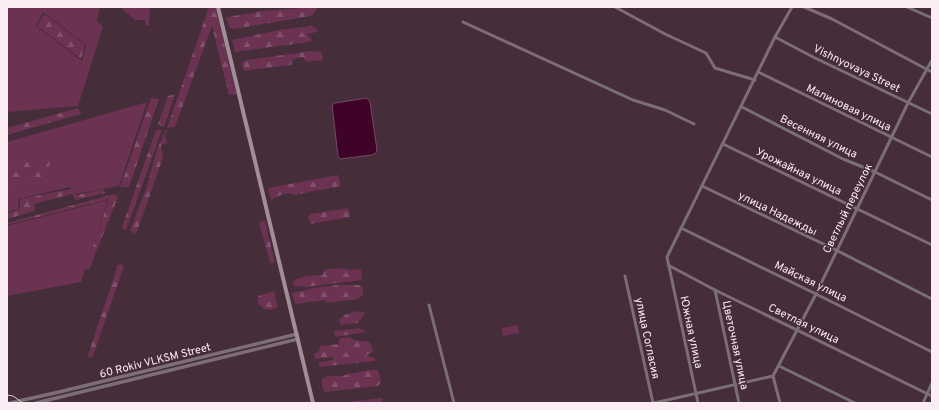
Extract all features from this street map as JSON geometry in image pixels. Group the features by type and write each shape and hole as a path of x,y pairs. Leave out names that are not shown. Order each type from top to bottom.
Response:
{"main road":[{"path":"218,7 313,403"}],"street":[{"path":"615,7 665,34 706,53 715,68 755,80"},
{"path":"668,265 667,257 742,107 775,37 792,7"},
{"path":"804,7 837,22 932,72"},
{"path":"907,7 932,18"},
{"path":"463,22 633,100 664,110 694,124"},
{"name":"Vishnyovaya Street","path":"775,37 813,57 932,114"},
{"name":"Светлый переулок","path":"773,376 796,329 816,294 908,102 932,60"},
{"name":"Малиновая улица","path":"758,72 932,157"},
{"name":"Весенняя улица","path":"742,107 843,159 875,172 932,200"},
{"name":"Урожайная улица","path":"723,144 932,245"},
{"name":"улица Надежды","path":"702,186 836,250 932,299"},
{"name":"Майская улица","path":"681,228 932,352"},
{"name":"Светлая улица","path":"668,265 715,290 932,396"},
{"name":"Южная улица","path":"668,265 698,403"},
{"name":"улица Согласия","path":"625,276 654,403"},
{"name":"Цветочная улица","path":"715,290 739,403"},
{"path":"429,305 454,403"},
{"name":"60 Rokiv VLKSM Street","path":"10,403 297,334"},
{"name":"60 Rokiv VLKSM Street","path":"36,403 298,339"},
{"path":"779,366 855,403"},
{"path":"654,403 773,376 780,403"},
{"path":"923,403 926,393 932,383"}],"green space":[{"path":"7,7 100,7 97,21 103,27 78,106 7,112","holes":["43,12 86,45 82,61 36,26"]},
{"path":"120,7 150,7 149,26 145,25 145,20 135,20"},
{"path":"207,7 216,7 236,94 229,95 212,26 175,127 167,128 208,10"},
{"path":"317,7 316,11 311,16 233,29 229,27 226,17 260,11"},
{"path":"44,14 85,45 81,59 37,26"},
{"path":"310,26 316,28 317,32 307,34 312,40 309,42 235,52 232,40 279,30"},
{"path":"311,51 321,52 323,60 307,62 302,57 293,59 291,65 244,71 241,63 246,60"},
{"path":"175,94 164,127 158,124 168,96"},
{"path":"151,98 159,99 129,187 120,187"},
{"path":"147,102 119,186 75,194 70,187 18,199 19,209 7,212 7,142"},
{"path":"78,108 81,114 7,135 7,128"},
{"path":"156,130 162,130 126,230 122,227"},
{"path":"165,131 170,131 165,133 167,143 161,145 163,158 136,234 130,231 146,189 157,150"},
{"path":"50,157 49,176 7,188 7,166"},
{"path":"338,175 341,186 294,195 284,194 271,200 268,188"},
{"path":"71,189 76,195 104,189 105,193 76,200 72,194 34,204 35,211 7,219 7,214 20,209 20,199"},
{"path":"114,194 118,197 89,270 85,269 109,199 7,225 7,223"},
{"path":"108,200 81,282 7,296 7,226"},
{"path":"348,208 350,217 311,224 308,218 310,214"},
{"path":"265,221 275,263 270,263 259,222"},
{"path":"121,264 124,266 93,356 87,358 118,265"},
{"path":"339,268 351,270 361,269 362,280 305,287 294,286 293,280 307,276 323,275 324,270"},
{"path":"338,285 360,285 363,288 363,294 358,299 327,303 325,300 295,304 292,293 313,288"},
{"path":"274,291 278,307 271,310 264,309 258,303 258,296"},
{"path":"357,311 365,313 358,323 341,325 339,320 345,315"},
{"path":"518,325 519,333 503,336 502,328"},
{"path":"360,328 366,332 335,337 334,331"},
{"path":"349,337 358,341 369,342 373,352 365,356 375,358 375,361 319,367 319,362 333,360 333,357 315,359 314,354 319,351 320,346 338,344 340,338"},
{"path":"369,370 378,370 381,382 378,386 325,392 322,386 322,379 328,376 341,376"},
{"path":"382,398 383,400 381,402 375,403 338,403"}],"shaded area":[{"path":"367,98 370,102 377,150 376,153 372,155 340,159 338,156 332,105 335,103"}],"tram line":[{"path":"7,395 13,396 23,403"}]}
